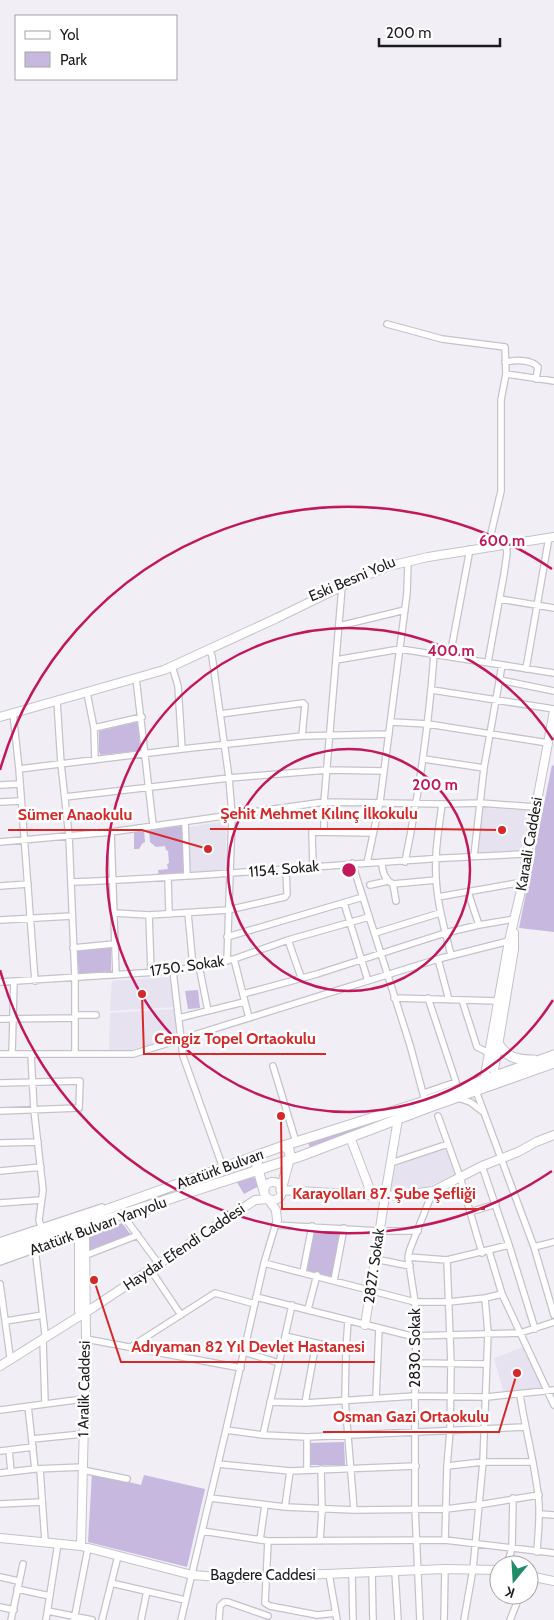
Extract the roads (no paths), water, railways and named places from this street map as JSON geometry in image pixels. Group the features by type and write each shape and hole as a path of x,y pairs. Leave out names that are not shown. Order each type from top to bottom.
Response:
{"highway":[{"path":"498,1043 502,1052 521,1060 540,1060 554,1051"},
{"name":"Atatürk Bulvarı","path":"0,1248 41,1230 117,1208 283,1146 424,1097 497,1076 554,1055"},
{"name":"Atatürk Bulvarı","path":"0,1256 289,1160 554,1063"},
{"path":"281,1192 290,1153 283,1146"},
{"path":"258,1156 258,1170 266,1195"}],"main road":[{"name":"Eski Besni Yolu","path":"0,717 87,693 172,666 292,606 378,566 422,553 489,542 552,536"},
{"name":"Eski Besni Yolu","path":"245,631 375,572 408,561 552,536"},
{"name":"Karaali Caddesi","path":"484,1080 509,941 523,882 526,854 554,710"},
{"name":"Karaali Caddesi","path":"497,1076 494,1070 514,949 514,919"},
{"name":"2827. Sokak","path":"365,1325 398,1119"},
{"path":"281,1192 385,1196 433,1191 482,1166 554,1136"},
{"path":"350,1137 372,1195"},
{"path":"272,1183 278,1185 281,1192 276,1222 276,1210 266,1195 266,1185 272,1183"},
{"path":"266,1195 278,1199 281,1192"},
{"name":"Haydar Efendi Caddesi","path":"0,1366 157,1262 266,1195"},
{"path":"82,1232 79,1240 83,1310"},
{"name":"1 Aralik Caddesi","path":"82,1232 84,1239 83,1310 86,1338 83,1399 85,1547"},
{"name":"Haydar Efendi Caddesi","path":"83,1310 150,1269 157,1262"},
{"name":"Haydar Efendi Caddesi","path":"0,1362 44,1337"},
{"name":"Bagdere Caddesi","path":"0,1538 45,1541 85,1547 192,1575 233,1578 352,1572 489,1570"},
{"path":"539,1578 554,1581"}],"street":[{"path":"387,324 442,339 505,347 506,374 501,400 501,491 489,542"},
{"path":"505,362 516,360 536,364 538,367 536,379"},
{"path":"506,374 554,381"},
{"path":"526,669 552,536"},
{"path":"488,662 500,599 507,553 506,544"},
{"path":"450,656 470,549"},
{"path":"367,863 380,802 391,722 409,578 408,561"},
{"path":"324,832 324,802 342,587"},
{"path":"500,599 554,608"},
{"path":"340,626 405,610"},
{"path":"208,649 212,656 229,778 232,815 227,961"},
{"path":"336,660 400,649 554,673"},
{"path":"405,862 424,759 434,654"},
{"path":"474,856 484,768 502,665"},
{"path":"172,666 178,686 182,749"},
{"path":"136,678 153,825"},
{"path":"500,680 554,691"},
{"path":"432,690 554,710"},
{"path":"87,693 94,728 95,760"},
{"path":"57,701 61,764 69,836 75,978 75,1053"},
{"path":"220,714 303,703 305,706 302,736"},
{"path":"13,714 35,981"},
{"path":"94,728 142,717"},
{"path":"391,722 428,724 548,743"},
{"path":"19,769 302,736 389,734"},
{"path":"424,759 484,768"},
{"path":"65,797 148,786 327,770 384,771"},
{"path":"0,785 20,784"},
{"path":"0,802 21,801"},
{"path":"0,842 110,832 324,802 480,803 535,807"},
{"path":"442,804 436,859 436,880 440,913 451,955"},
{"path":"185,822 187,876"},
{"path":"110,832 116,975"},
{"path":"313,867 312,832 373,833"},
{"name":"1154. Sokak","path":"71,882 168,878 352,864 526,854"},
{"path":"382,862 396,901"},
{"path":"352,864 410,1045 424,1097 456,1082 428,998"},
{"path":"114,913 148,915 228,910 285,897 286,869"},
{"path":"168,878 169,914"},
{"path":"370,885 436,880"},
{"path":"438,897 523,882"},
{"path":"0,886 28,884"},
{"path":"468,892 479,925"},
{"path":"227,937 363,897"},
{"path":"344,903 368,981"},
{"path":"188,913 196,966 208,1011"},
{"path":"375,933 440,913"},
{"path":"148,915 151,972"},
{"path":"0,920 72,916"},
{"name":"1750. Sokak","path":"0,982 173,971 227,961 288,940 369,918"},
{"path":"243,994 317,974 445,933 514,919"},
{"path":"288,940 301,977"},
{"path":"0,1054 128,1054 451,955 509,941"},
{"path":"73,948 114,944"},
{"path":"234,959 249,1018"},
{"path":"438,959 449,1000"},
{"path":"173,971 183,1056 223,1168"},
{"path":"12,1054 14,982"},
{"path":"394,998 498,1001"},
{"path":"462,1000 477,1047 489,1053"},
{"path":"179,1018 244,1002"},
{"path":"0,1019 13,1020 96,1015"},
{"path":"31,1054 34,1110 43,1190 39,1220 41,1230"},
{"path":"273,1066 296,1142"},
{"path":"0,1082 80,1081 79,1108 0,1111"},
{"path":"476,1091 534,1247 554,1315"},
{"path":"456,1098 470,1102 483,1112"},
{"path":"438,1116 460,1177 482,1253"},
{"path":"0,1143 38,1142"},
{"path":"391,1163 448,1144"},
{"path":"482,1166 496,1204 535,1329"},
{"path":"0,1171 40,1167"},
{"path":"433,1191 408,1258 448,1260 509,1245"},
{"path":"0,1203 41,1200"},
{"path":"470,1212 496,1204"},
{"path":"123,1216 157,1262"},
{"name":"Atatürk Bulvarı Yanyolu","path":"0,1262 123,1216"},
{"path":"181,1620 264,1263 276,1222 380,1231 418,1230"},
{"path":"303,1272 312,1226"},
{"path":"334,1281 344,1228"},
{"name":"Atatürk Bulvarı Yanyolu","path":"0,1241 41,1230"},
{"path":"84,1256 138,1235"},
{"path":"534,1247 554,1242"},
{"path":"35,1248 43,1315 45,1403"},
{"path":"490,1251 502,1294 520,1333 551,1391 554,1404"},
{"name":"2830. Sokak","path":"408,1258 415,1302 415,1508 420,1620"},
{"path":"376,1259 410,1266"},
{"path":"445,1540 451,1364 448,1260"},
{"path":"264,1263 415,1302 449,1302 502,1294"},
{"path":"150,1269 181,1315"},
{"path":"308,1309 316,1276"},
{"path":"0,1284 10,1356"},
{"path":"546,1288 553,1287"},
{"path":"132,1346 215,1292 292,1305 348,1321 416,1336 520,1333 554,1322"},
{"path":"464,1620 473,1569 483,1462 488,1333 485,1298"},
{"path":"263,1435 292,1305"},
{"path":"6,1321 43,1315"},
{"path":"348,1321 345,1399 354,1510"},
{"path":"376,1398 378,1328"},
{"path":"0,1337 8,1336"},
{"path":"285,1336 346,1350"},
{"path":"86,1338 241,1368"},
{"path":"305,1402 316,1343"},
{"path":"244,1352 279,1363"},
{"path":"415,1363 486,1364"},
{"path":"270,1402 415,1396 487,1397 551,1391"},
{"path":"520,1394 539,1495 540,1514 537,1552"},
{"path":"0,1410 83,1399"},
{"path":"28,1406 38,1469 45,1541"},
{"path":"226,1430 263,1435 307,1437 525,1427"},
{"path":"32,1438 83,1434"},
{"path":"307,1437 307,1470"},
{"path":"0,1450 33,1447"},
{"path":"9,1450 11,1472"},
{"path":"447,1466 483,1462 533,1462"},
{"path":"218,1464 290,1472 321,1469 416,1466"},
{"path":"0,1473 38,1469 83,1469 126,1478"},
{"path":"320,1542 322,1510 321,1469"},
{"path":"285,1508 290,1472"},
{"path":"210,1498 285,1508 354,1510 446,1509 539,1495"},
{"path":"510,1555 512,1548 513,1498"},
{"path":"0,1504 42,1502"},
{"path":"260,1540 265,1505"},
{"path":"540,1514 554,1515"},
{"path":"202,1531 268,1541 445,1540 554,1553"},
{"path":"268,1541 264,1599 265,1603 270,1606 336,1617 329,1574"},
{"path":"46,1620 58,1543"},
{"path":"75,1618 85,1547"},
{"path":"102,1620 118,1556"},
{"path":"11,1620 23,1564"},
{"path":"444,1620 445,1569"},
{"path":"352,1572 353,1620"},
{"path":"395,1572 398,1620"},
{"path":"372,1573 373,1620"},
{"path":"0,1577 18,1581"},
{"path":"111,1583 185,1600"},
{"path":"17,1589 50,1596"},
{"path":"141,1620 147,1591"},
{"path":"219,1620 220,1606 224,1602 267,1618 270,1606"},
{"path":"510,1620 516,1605"},
{"path":"0,1607 14,1610"},
{"path":"48,1611 92,1620"}],"place":[{"name":"Şehit Mehmet Kılınç İlkokulu","path":"502,830"},
{"name":"Sümer Anaokulu","path":"208,849"},
{"name":"Cengiz Topel Ortaokulu","path":"142,994"},
{"name":"Karayolları 87. Şube Şefliği","path":"281,1116"},
{"name":"Adıyaman 82 Yıl Devlet Hastanesi","path":"94,1280"},
{"name":"Osman Gazi Ortaokulu","path":"517,1373"}]}
